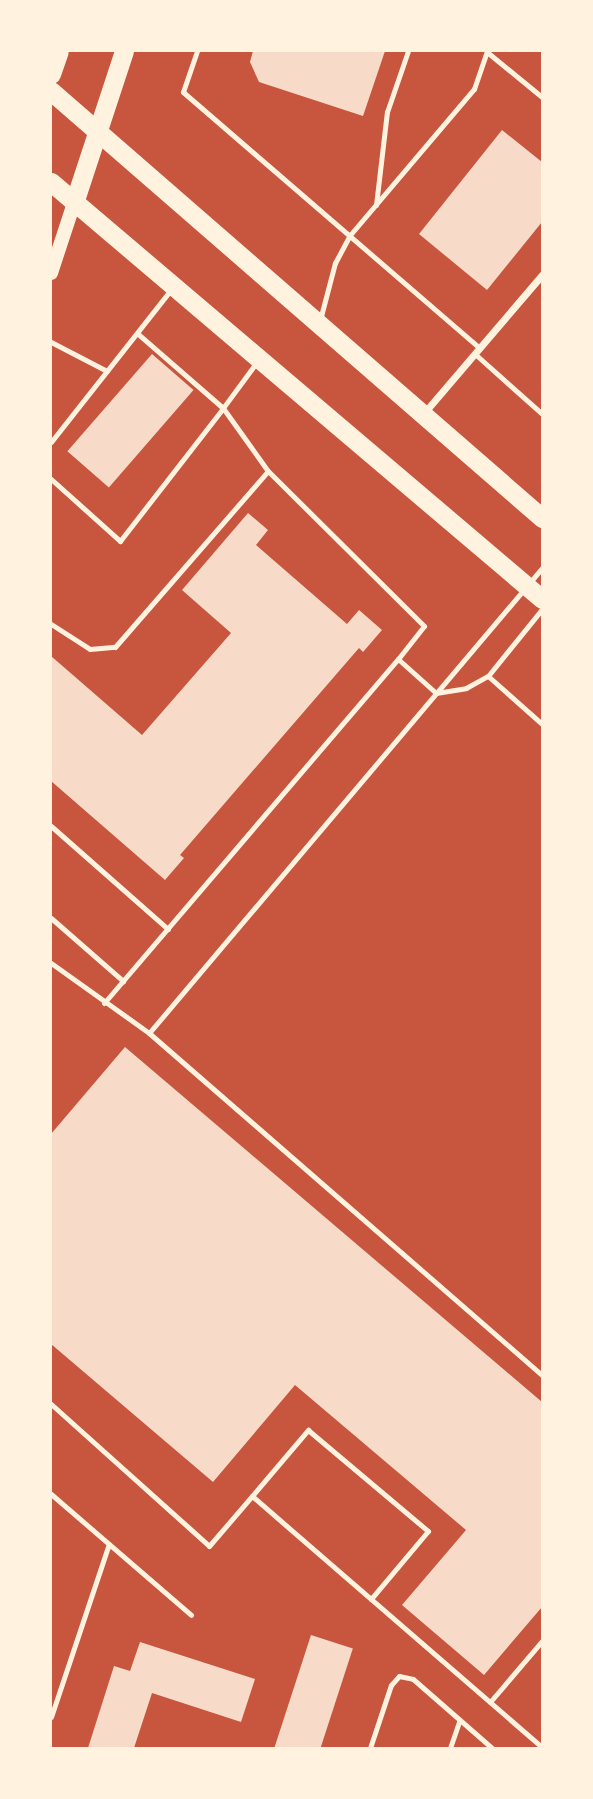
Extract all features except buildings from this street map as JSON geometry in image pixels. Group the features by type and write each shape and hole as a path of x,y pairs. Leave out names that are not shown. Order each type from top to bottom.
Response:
{"highway":[{"path":"51,74 59,51"},
{"path":"74,203 124,51"},
{"path":"51,91 320,322 542,518"},
{"path":"51,182 258,361 542,599"}],"main road":[{"path":"51,273 74,203"}],"street":[{"path":"424,414 542,275"}],"lane":[{"path":"197,51 183,92 350,235 478,351 542,414"},
{"path":"376,205 387,112 408,51"},
{"path":"320,322 335,263 350,235 474,89 487,51 542,97"},
{"path":"51,442 173,288"},
{"path":"104,1003 424,626 268,471 223,408 137,333"},
{"path":"51,342 107,371"},
{"path":"51,479 120,541 258,361"},
{"path":"51,624 90,649 115,647 268,471"},
{"path":"149,1032 542,568"},
{"path":"436,693 466,688 488,676 542,609"},
{"path":"398,659 436,693"},
{"path":"488,676 542,724"},
{"path":"51,826 168,929"},
{"path":"51,918 123,981"},
{"path":"51,963 104,1003 149,1032 542,1374"},
{"path":"51,1404 209,1546 308,1430 428,1531 371,1599"},
{"path":"51,1494 191,1615"},
{"path":"252,1496 542,1747"},
{"path":"51,1717 108,1544"},
{"path":"491,1702 542,1641"},
{"path":"370,1748 391,1685 399,1675 413,1679 459,1722 492,1748"},
{"path":"450,1748 459,1722"}]}
